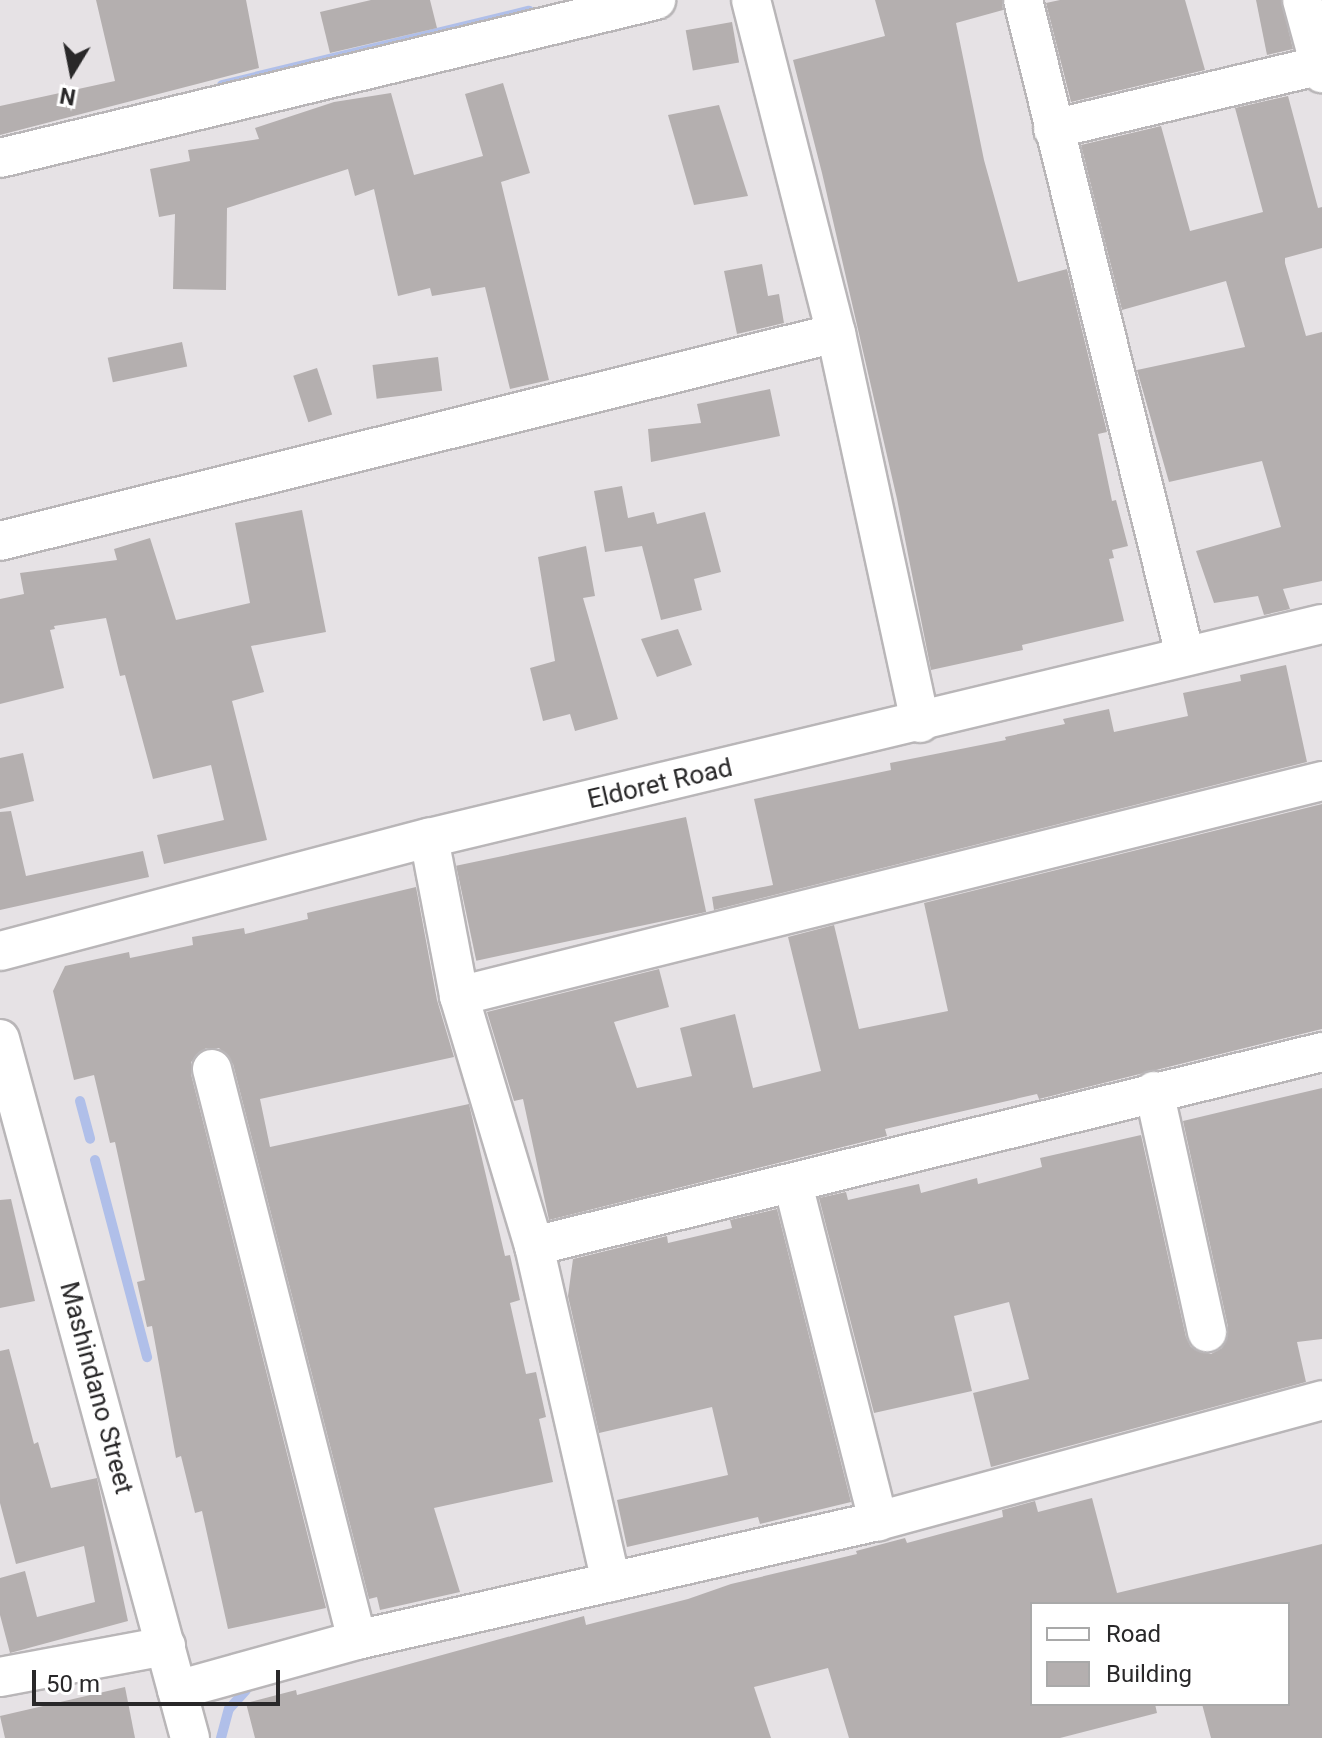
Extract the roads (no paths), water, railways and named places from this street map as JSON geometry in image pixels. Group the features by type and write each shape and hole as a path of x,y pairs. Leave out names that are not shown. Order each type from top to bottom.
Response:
{"street":[{"path":"0,158 656,0"},
{"path":"751,0 836,333 920,723"},
{"path":"1023,0 1185,655"},
{"path":"1053,129 1321,68 1302,0"},
{"path":"0,541 836,333"},
{"name":"Eldoret Road","path":"0,951 429,838 920,723 1185,655 1320,631"},
{"path":"459,996 1322,781"},
{"path":"429,838 459,996 534,1246 611,1582"},
{"name":"Mashindano Street","path":"0,1039 190,1738"},
{"path":"534,1246 1322,1052"},
{"path":"212,1069 357,1640"},
{"path":"1154,1091 1207,1332"},
{"path":"793,1184 878,1521"},
{"path":"177,1690 357,1640 878,1521 1322,1400"},
{"path":"0,1677 166,1646"}],"waterway":[{"path":"222,85 529,11"},
{"path":"80,1101 90,1139"},
{"path":"95,1160 147,1357"},
{"path":"221,1738 229,1709 246,1690"}]}
